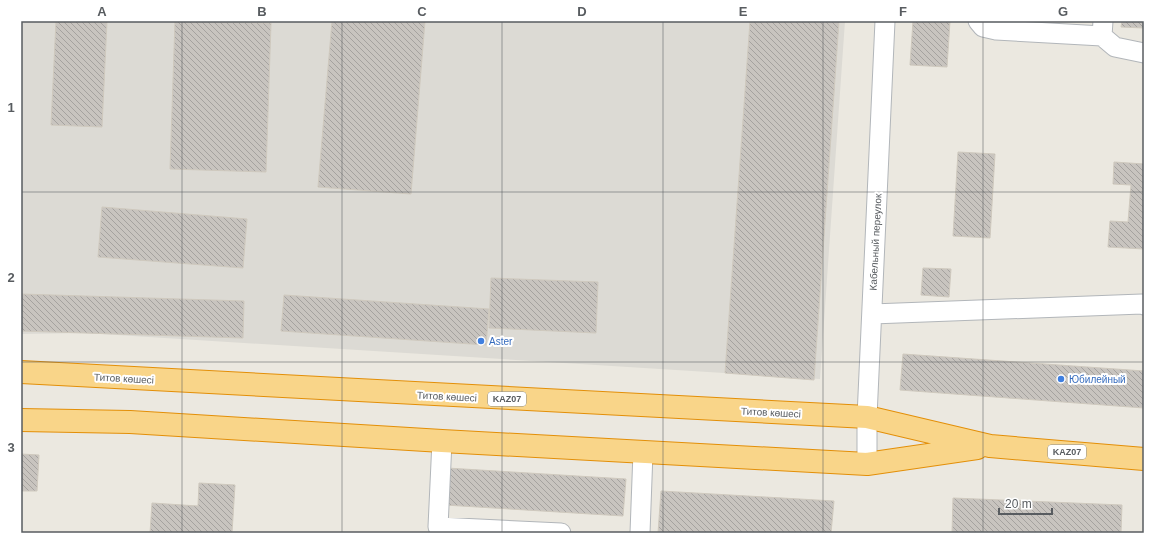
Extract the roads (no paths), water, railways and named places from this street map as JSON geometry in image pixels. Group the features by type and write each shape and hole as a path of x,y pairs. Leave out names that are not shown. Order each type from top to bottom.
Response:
{"highway":[{"name":"Титов көшесі","path":"21,372 868,417 990,446 1144,459"},
{"name":"Титов көшесі","path":"21,420 130,422 442,441 867,464 990,446"}],"street":[{"name":"Кабельный переулок","path":"867,464 885,21"},
{"path":"978,21 983,27 996,30 1103,28 1115,46 1144,53"},
{"path":"872,314 1144,305"},
{"path":"442,441 438,530 561,533"},
{"path":"640,533 643,452"}],"place":[{"name":"Aster","path":"481,341"},
{"name":"Юбилейный","path":"1061,379"}]}
